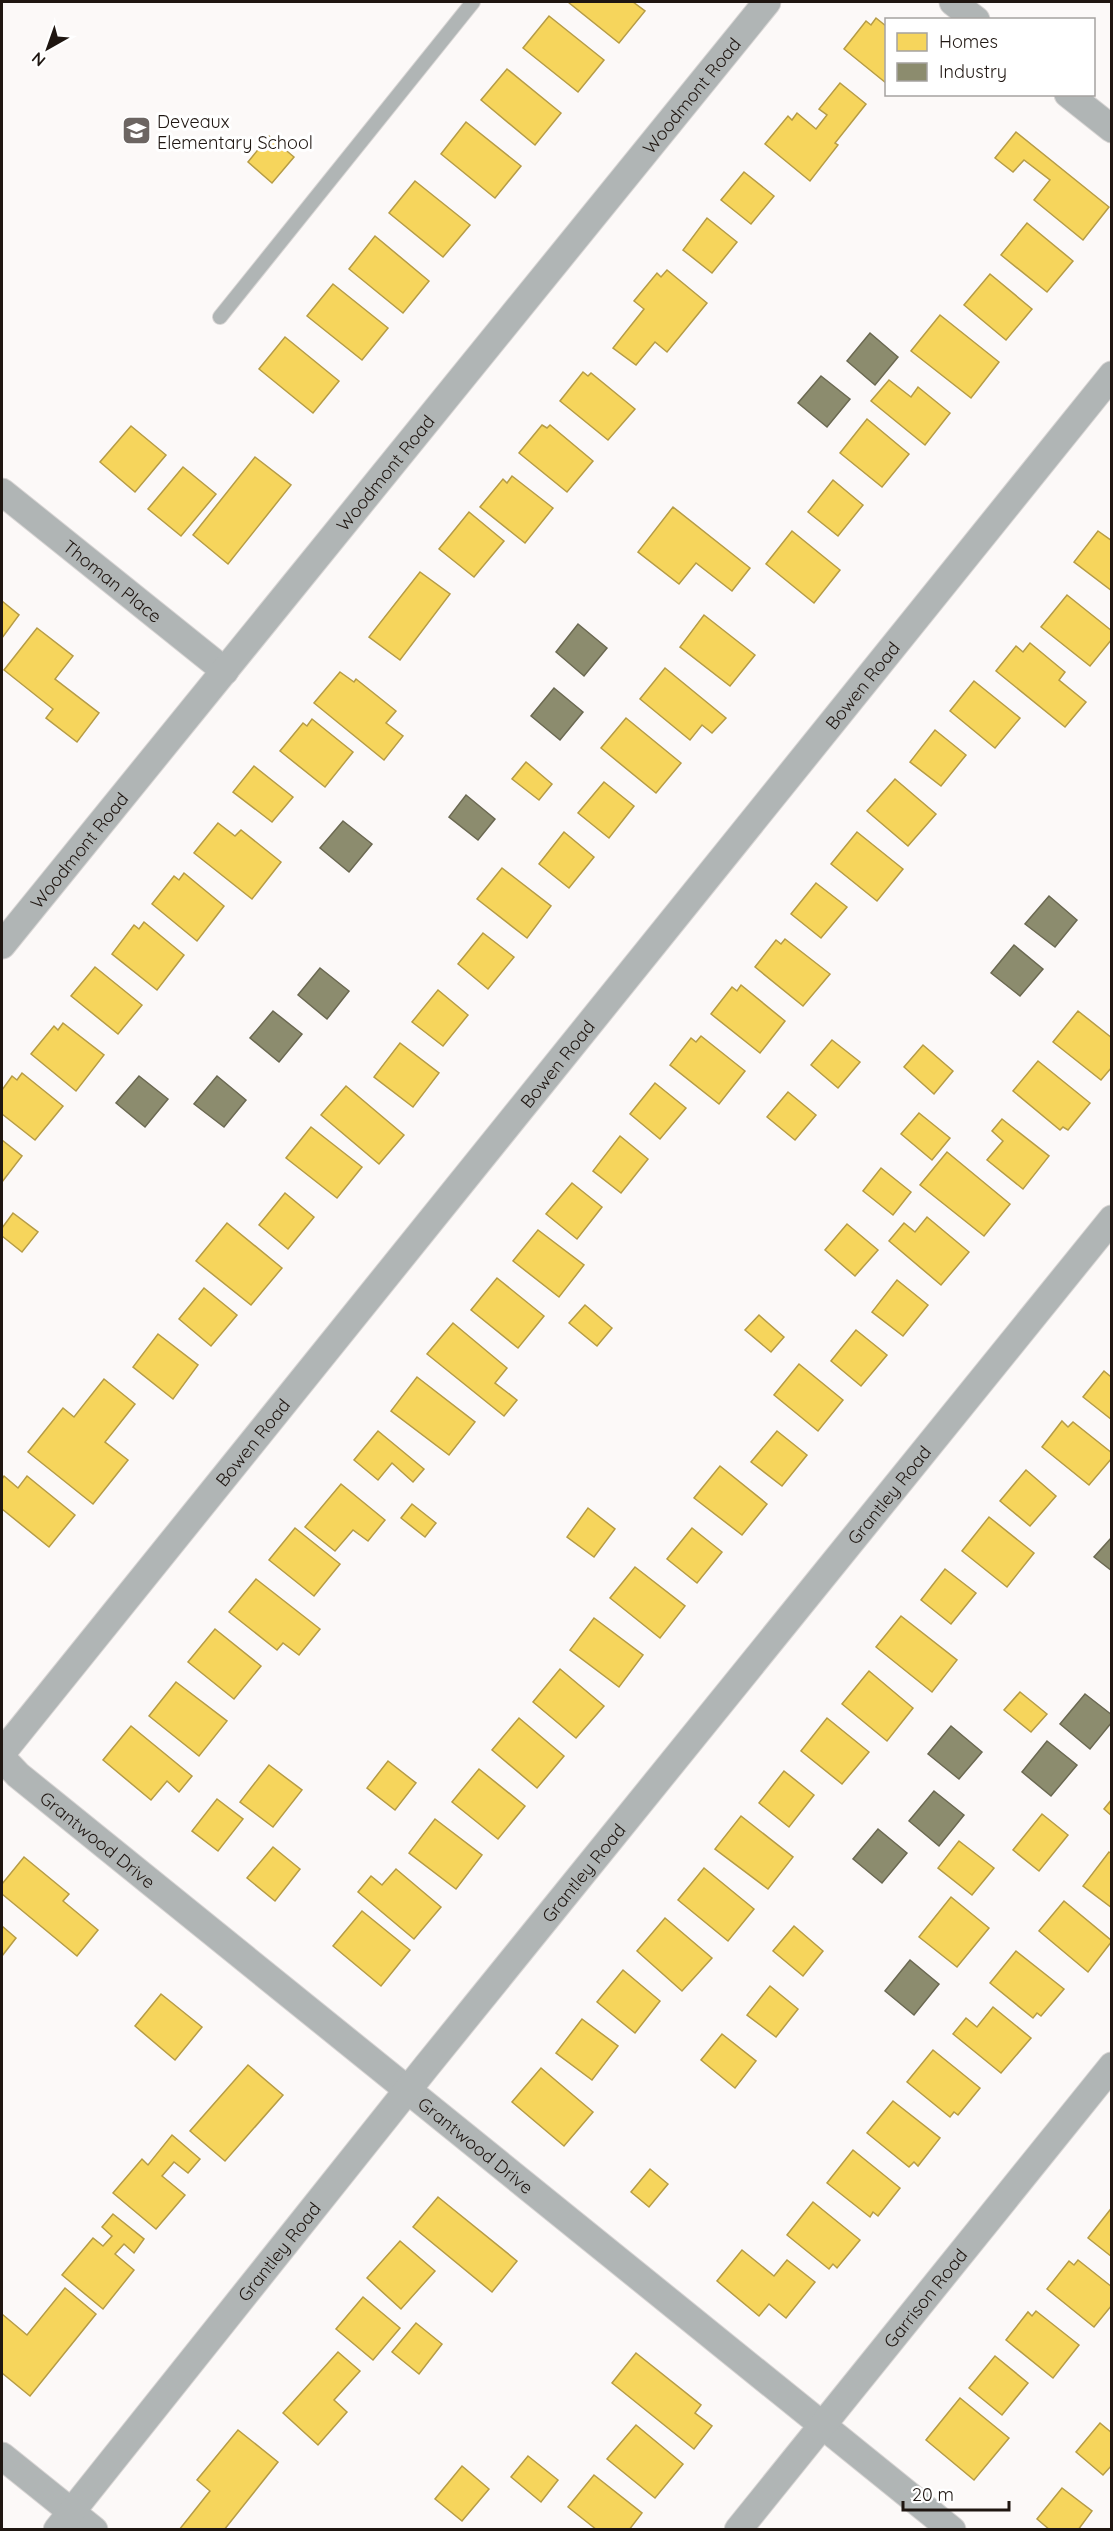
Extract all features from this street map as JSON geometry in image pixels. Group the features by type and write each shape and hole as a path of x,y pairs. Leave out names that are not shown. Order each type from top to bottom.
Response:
{"street":[{"name":"Woodmont Road","path":"2,945 767,2"},
{"path":"953,2 973,18"},
{"path":"1071,96 1112,129"},
{"name":"Bowen Road","path":"2,1753 1112,375"},
{"name":"Thoman Place","path":"2,492 225,671"},
{"name":"Grantley Road","path":"64,2520 408,2090 1112,1219"},
{"name":"Grantwood Drive","path":"2,1758 18,1775 952,2529"},
{"name":"Garrison Road","path":"738,2529 1112,2066"},
{"path":"2,2456 64,2520 94,2529"}],"lane":[{"path":"220,317 473,2"}],"building: Homes":[{"path":"568,2 633,2 645,11 619,43"},
{"path":"549,16 604,60 578,92 523,48"},
{"path":"876,18 885,25 885,82 844,49 866,21 871,25"},
{"path":"507,69 561,113 535,145 481,100"},
{"path":"840,83 866,104 835,143 838,145 810,181 765,144 788,116 792,120 797,113 816,129 827,115 819,109"},
{"path":"466,122 521,166 495,198 441,154"},
{"path":"1016,132 1109,207 1083,240 1034,200 1050,180 1024,160 1013,172 995,158"},
{"path":"269,136 294,157 272,183 248,162"},
{"path":"744,172 774,196 751,224 721,200"},
{"path":"415,181 470,225 443,257 389,213"},
{"path":"707,218 737,242 712,273 683,250"},
{"path":"1027,223 1073,261 1047,292 1001,255"},
{"path":"375,236 429,281 403,313 349,269"},
{"path":"667,270 707,303 667,352 655,342 636,365 613,348 644,309 634,301 657,273 661,277"},
{"path":"990,274 1032,309 1006,340 964,305"},
{"path":"333,284 388,328 362,360 307,316"},
{"path":"940,315 999,362 971,398 911,351"},
{"path":"285,337 339,381 313,413 259,369"},
{"path":"583,372 588,376 591,373 635,409 608,440 560,401"},
{"path":"889,380 911,397 918,387 950,413 925,445 871,401"},
{"path":"867,419 909,454 882,487 840,453"},
{"path":"542,425 547,428 550,425 593,461 567,492 519,453"},
{"path":"131,426 166,455 135,492 100,462"},
{"path":"255,457 291,485 228,564 193,535"},
{"path":"183,467 216,494 181,536 148,509"},
{"path":"512,476 553,508 525,543 480,507 503,479 507,483"},
{"path":"833,480 863,505 838,536 808,512"},
{"path":"673,507 750,568 732,591 696,563 679,584 638,552"},
{"path":"469,512 504,541 474,577 439,549"},
{"path":"792,531 840,570 814,603 766,564"},
{"path":"1098,531 1112,541 1112,591 1074,562"},
{"path":"420,572 450,594 400,660 369,637"},
{"path":"1067,595 1112,631 1112,639 1090,666 1041,627"},
{"path":"2,601 19,615 2,638"},
{"path":"704,615 755,655 730,686 680,647"},
{"path":"37,628 73,656 55,679 99,713 77,742 46,718 53,709 4,670"},
{"path":"1030,643 1065,672 1059,680 1086,702 1065,727 996,671 1016,646 1023,652"},
{"path":"665,668 726,718 712,733 702,725 690,740 640,699"},
{"path":"340,672 354,682 356,679 396,711 386,723 403,736 384,760 314,703"},
{"path":"974,681 1020,718 995,748 950,711"},
{"path":"626,718 681,763 656,793 601,748"},
{"path":"312,719 353,752 325,787 280,751 303,723 307,726"},
{"path":"935,730 966,755 941,786 910,762"},
{"path":"526,762 552,784 539,800 512,779"},
{"path":"254,766 293,797 272,822 233,792"},
{"path":"895,779 936,814 908,846 867,811"},
{"path":"604,782 634,806 609,838 578,813"},
{"path":"218,823 235,836 241,830 281,862 252,899 194,853"},
{"path":"564,832 594,857 569,888 539,864"},
{"path":"857,832 903,869 877,901 831,864"},
{"path":"502,868 551,906 527,938 477,899"},
{"path":"184,873 224,906 197,941 152,904 174,876 179,880"},
{"path":"816,883 847,907 821,938 791,914"},
{"path":"144,922 184,955 157,990 112,954 134,925 139,929"},
{"path":"483,933 514,957 488,989 458,964"},
{"path":"785,939 830,974 803,1006 755,967 776,940 781,944"},
{"path":"95,967 142,1005 118,1034 71,996"},
{"path":"741,985 785,1021 760,1053 711,1014 732,987 737,991"},
{"path":"438,990 468,1015 443,1046 412,1022"},
{"path":"1078,1011 1112,1038 1112,1067 1101,1080 1053,1042"},
{"path":"63,1023 104,1055 76,1091 31,1054 54,1026 58,1030"},
{"path":"701,1036 745,1071 719,1104 670,1065 691,1038 696,1042"},
{"path":"832,1040 860,1062 838,1088 811,1065"},
{"path":"400,1043 439,1073 413,1107 374,1077"},
{"path":"923,1045 953,1071 934,1094 904,1067"},
{"path":"1038,1061 1090,1103 1068,1130 1063,1127 1060,1130 1013,1091"},
{"path":"22,1073 63,1106 35,1140 2,1114 2,1090 12,1076 17,1080"},
{"path":"655,1083 686,1108 660,1139 630,1114"},
{"path":"346,1086 404,1135 379,1164 321,1115"},
{"path":"788,1092 816,1115 795,1140 767,1117"},
{"path":"919,1113 950,1138 932,1160 901,1134"},
{"path":"1002,1119 1049,1156 1023,1189 987,1160 1003,1141 992,1131"},
{"path":"311,1127 362,1167 337,1198 286,1158"},
{"path":"620,1136 648,1159 621,1193 593,1171"},
{"path":"2,1140 22,1156 2,1182"},
{"path":"947,1152 1010,1204 984,1236 920,1185"},
{"path":"881,1168 911,1192 893,1215 863,1191"},
{"path":"572,1183 602,1207 577,1239 546,1214"},
{"path":"285,1193 314,1217 288,1249 259,1225"},
{"path":"13,1213 38,1232 22,1252 2,1236 2,1228"},
{"path":"927,1217 969,1252 941,1285 889,1241 904,1223 915,1232"},
{"path":"227,1223 282,1268 251,1305 196,1261"},
{"path":"847,1224 878,1250 855,1276 825,1250"},
{"path":"538,1230 584,1265 559,1297 513,1261"},
{"path":"497,1278 544,1316 518,1348 471,1310"},
{"path":"897,1280 928,1305 903,1336 872,1312"},
{"path":"204,1288 237,1315 211,1346 179,1319"},
{"path":"585,1305 612,1328 597,1346 569,1323"},
{"path":"759,1315 784,1337 771,1352 745,1330"},
{"path":"453,1323 507,1368 495,1383 517,1400 504,1416 427,1354"},
{"path":"856,1330 887,1355 861,1386 831,1361"},
{"path":"158,1334 198,1365 173,1399 133,1367"},
{"path":"799,1364 843,1400 818,1431 774,1395"},
{"path":"1104,1371 1110,1376 1112,1374 1112,1420 1083,1397"},
{"path":"417,1377 475,1422 449,1455 391,1411"},
{"path":"104,1379 135,1404 105,1442 128,1460 93,1504 28,1452 63,1408 74,1417"},
{"path":"1062,1421 1068,1427 1073,1422 1112,1453 1112,1458 1089,1485 1042,1447"},
{"path":"378,1431 424,1469 413,1482 392,1463 378,1480 354,1460"},
{"path":"777,1431 807,1455 782,1486 751,1462"},
{"path":"720,1466 767,1504 742,1535 694,1498"},
{"path":"1026,1470 1056,1496 1030,1526 1000,1501"},
{"path":"4,1476 18,1488 27,1476 75,1515 49,1547 2,1509 2,1479"},
{"path":"341,1484 385,1520 368,1541 353,1530 335,1551 305,1527"},
{"path":"412,1504 436,1523 425,1537 401,1518"},
{"path":"588,1508 615,1529 594,1557 567,1537"},
{"path":"989,1517 1034,1553 1007,1587 962,1551"},
{"path":"295,1528 340,1564 314,1596 269,1560"},
{"path":"692,1528 722,1552 697,1583 667,1559"},
{"path":"635,1567 685,1606 660,1638 610,1598"},
{"path":"945,1569 976,1593 951,1624 921,1600"},
{"path":"256,1579 320,1629 299,1655 283,1643 277,1650 229,1612"},
{"path":"901,1616 957,1660 932,1692 876,1647"},
{"path":"594,1618 643,1655 619,1687 570,1650"},
{"path":"215,1629 261,1666 234,1699 188,1662"},
{"path":"560,1669 604,1706 576,1738 533,1702"},
{"path":"869,1671 913,1708 887,1741 842,1704"},
{"path":"176,1682 227,1721 199,1756 149,1716"},
{"path":"1020,1692 1047,1714 1031,1732 1004,1710"},
{"path":"519,1718 564,1756 537,1788 492,1750"},
{"path":"827,1718 869,1752 842,1784 801,1751"},
{"path":"131,1726 192,1776 179,1792 167,1781 151,1800 103,1760"},
{"path":"388,1761 416,1783 395,1810 367,1788"},
{"path":"269,1765 302,1790 273,1827 240,1802"},
{"path":"479,1769 525,1806 498,1839 452,1802"},
{"path":"784,1771 814,1795 789,1827 759,1803"},
{"path":"217,1799 243,1819 218,1851 192,1831"},
{"path":"1112,1799 1112,1816 1104,1809"},
{"path":"1042,1814 1068,1835 1039,1871 1013,1850"},
{"path":"741,1816 793,1857 768,1889 715,1849"},
{"path":"435,1819 482,1855 456,1889 409,1853"},
{"path":"959,1841 994,1868 972,1895 938,1868"},
{"path":"273,1847 300,1869 275,1901 247,1878"},
{"path":"1109,1852 1112,1854 1112,1908 1083,1886"},
{"path":"24,1857 69,1894 63,1901 98,1930 77,1956 2,1894 2,1884"},
{"path":"704,1868 754,1909 728,1941 678,1900"},
{"path":"396,1869 441,1907 414,1939 358,1892 371,1876 382,1885"},
{"path":"951,1897 989,1928 957,1967 919,1937"},
{"path":"1064,1901 1112,1941 1088,1972 1039,1931"},
{"path":"362,1911 410,1950 381,1986 333,1946"},
{"path":"665,1918 712,1958 682,1991 637,1951"},
{"path":"2,1926 16,1938 2,1956"},
{"path":"794,1926 823,1951 803,1976 773,1951"},
{"path":"1016,1951 1064,1989 1041,2016 1037,2013 1033,2018 990,1983"},
{"path":"623,1970 660,2001 635,2033 597,2002"},
{"path":"770,1986 798,2009 776,2037 747,2015"},
{"path":"161,1994 202,2027 175,2060 135,2026"},
{"path":"993,2007 1031,2038 1001,2073 953,2034 966,2018 977,2027"},
{"path":"582,2019 618,2046 592,2080 556,2053"},
{"path":"722,2034 756,2061 735,2088 701,2060"},
{"path":"933,2050 980,2088 958,2115 954,2112 950,2117 907,2082"},
{"path":"248,2065 283,2095 225,2161 190,2131"},
{"path":"541,2068 593,2112 564,2146 512,2102"},
{"path":"893,2101 940,2138 918,2166 914,2162 909,2167 867,2133"},
{"path":"172,2135 200,2159 188,2173 174,2162 162,2176 185,2195 156,2229 113,2193 142,2159 148,2165"},
{"path":"853,2150 900,2188 878,2216 873,2212 870,2217 827,2183"},
{"path":"650,2169 668,2184 649,2207 631,2192"},
{"path":"438,2197 517,2261 492,2292 413,2227"},
{"path":"813,2202 860,2240 837,2268 833,2264 829,2269 787,2235"},
{"path":"1110,2210 1112,2212 1112,2257 1088,2238"},
{"path":"113,2214 144,2239 134,2253 124,2244 115,2254 134,2270 103,2309 62,2275 93,2238 103,2246 112,2236 102,2227"},
{"path":"400,2241 435,2271 401,2309 367,2278"},
{"path":"742,2250 774,2276 787,2260 815,2282 786,2318 769,2304 759,2316 717,2281"},
{"path":"1078,2260 1112,2287 1112,2305 1094,2327 1047,2289 1069,2261 1074,2265"},
{"path":"65,2288 96,2314 30,2396 2,2373 2,2314 27,2335"},
{"path":"363,2297 400,2328 373,2360 336,2329"},
{"path":"1036,2311 1079,2345 1053,2378 1006,2340 1028,2312 1032,2316"},
{"path":"416,2323 442,2344 419,2374 392,2352"},
{"path":"338,2352 360,2371 334,2400 347,2412 318,2445 283,2413"},
{"path":"636,2353 701,2405 695,2413 712,2426 694,2449 612,2383"},
{"path":"995,2356 1028,2383 1002,2415 969,2388"},
{"path":"960,2398 1009,2438 974,2480 926,2440"},
{"path":"1100,2423 1112,2433 1112,2465 1103,2475 1076,2452"},
{"path":"636,2425 683,2464 655,2498 607,2459"},
{"path":"238,2430 278,2462 224,2530 179,2530 210,2491 197,2480"},
{"path":"528,2456 558,2480 541,2502 511,2477"},
{"path":"462,2466 489,2489 462,2521 435,2499"},
{"path":"594,2475 642,2513 629,2530 597,2530 568,2507"},
{"path":"1062,2488 1092,2511 1078,2530 1050,2530 1037,2519"}],"building: Industry":[{"path":"870,333 898,357 875,385 847,361"},
{"path":"821,376 850,399 827,427 798,403"},
{"path":"578,624 607,648 584,676 556,652"},
{"path":"554,688 583,712 560,740 531,716"},
{"path":"466,795 495,819 478,840 449,817"},
{"path":"343,821 372,844 349,872 320,848"},
{"path":"1049,896 1077,920 1055,947 1025,924"},
{"path":"1014,945 1043,969 1020,996 991,973"},
{"path":"320,968 349,991 327,1019 298,995"},
{"path":"273,1011 302,1034 279,1062 250,1038"},
{"path":"139,1076 168,1099 145,1127 116,1103"},
{"path":"217,1076 246,1100 224,1127 194,1104"},
{"path":"1112,1537 1112,1571 1094,1557"},
{"path":"1085,1694 1112,1715 1112,1722 1090,1749 1060,1724"},
{"path":"951,1726 982,1752 959,1779 928,1754"},
{"path":"1047,1741 1077,1765 1051,1796 1022,1772"},
{"path":"934,1791 964,1815 939,1846 909,1821"},
{"path":"878,1829 907,1853 882,1883 853,1859"},
{"path":"910,1960 939,1984 914,2015 885,1991"}],"place":[{"name":"Deveaux Elementary School","path":"136,131"}]}
